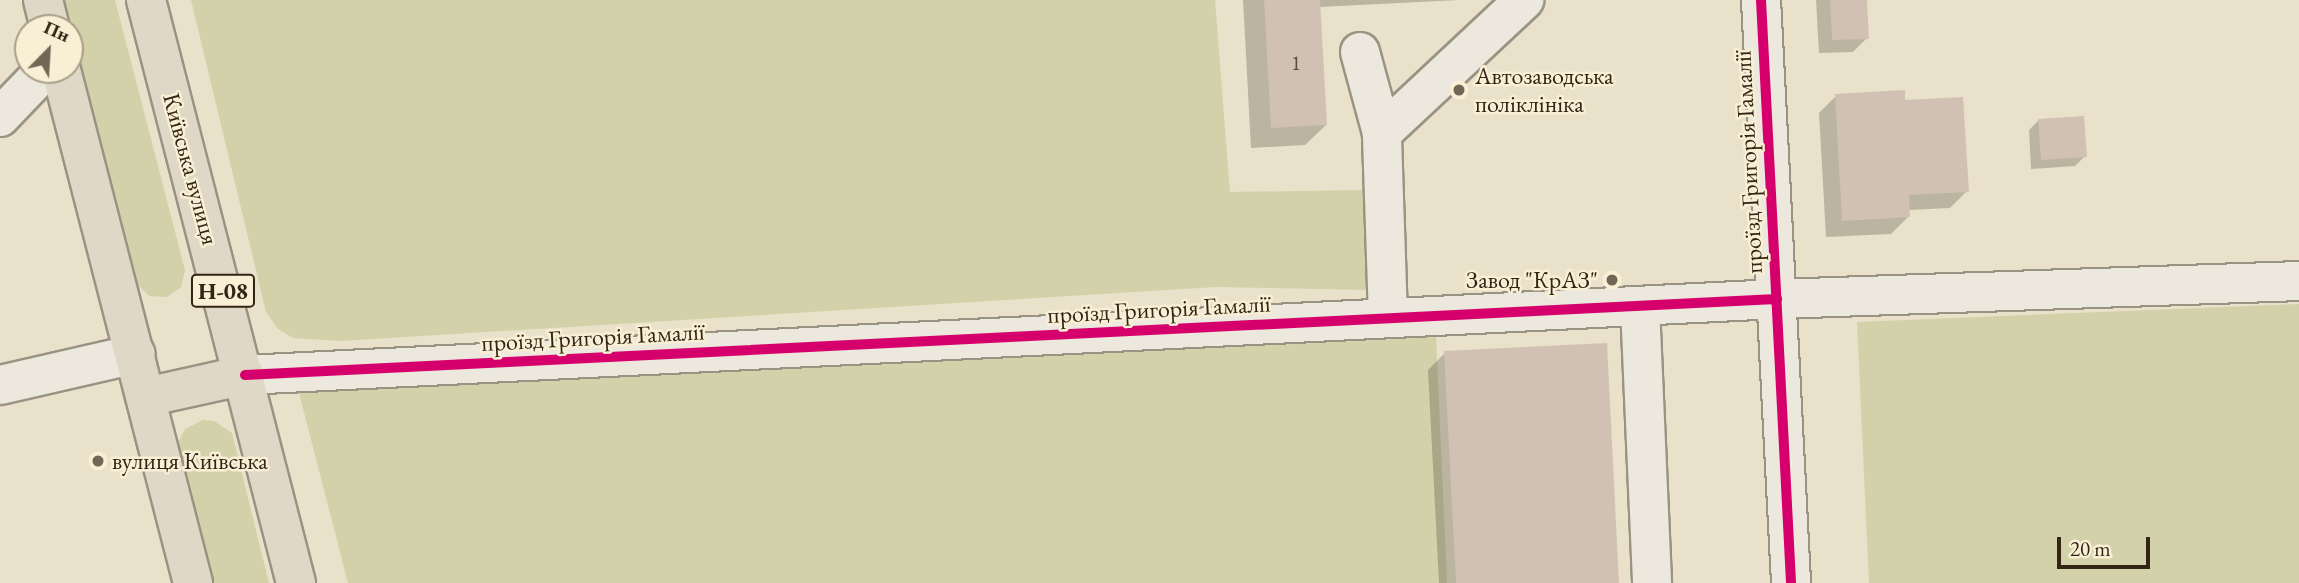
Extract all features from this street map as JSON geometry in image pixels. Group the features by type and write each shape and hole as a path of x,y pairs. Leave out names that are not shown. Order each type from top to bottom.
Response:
{"main road":[{"name":"Київська вулиця","path":"146,0 245,375 296,583"},
{"path":"65,84 193,583"},
{"path":"146,397 245,375"}],"street":[{"path":"1382,133 1524,0"},
{"name":"проїзд Григорія Гамалії","path":"245,375 1777,299 1761,0"},
{"path":"1360,52 1382,133 1388,318"},
{"path":"0,117 32,84"},
{"path":"1791,583 1777,299 2299,281"},
{"path":"1640,306 1652,583"},
{"path":"0,385 135,354"}],"shaded area":[{"path":"64,0 115,0 185,270 181,287 167,297 149,296 136,283 84,79 84,14 68,14"},
{"path":"191,0 1215,0 1230,192 1363,190 1368,290 1216,287 341,341 293,338 278,329 266,312"},
{"path":"2299,304 2299,583 1869,583 1857,322"},
{"path":"1436,337 1447,583 348,583 299,393"},
{"path":"203,420 214,421 232,433 269,583 212,583 176,447 185,429"}],"building":[{"path":"1264,0 1320,0 1327,125 1271,128"},
{"path":"1830,0 1867,0 1869,39 1832,40"},
{"path":"1905,90 1905,100 1963,97 1969,192 1909,195 1910,217 1842,221 1835,94"},
{"path":"2084,116 2087,157 2041,160 2038,119"},
{"path":"1607,343 1619,583 1456,583 1444,351"}],"cycle path":[{"path":"1761,0 1791,583"},
{"path":"245,375 1777,299"}],"place":[{"name":"Автозаводська поліклініка","path":"1459,90"},
{"name":"Завод \"КрАЗ\"","path":"1612,280"},
{"name":"вулиця Київська","path":"98,461"}]}
